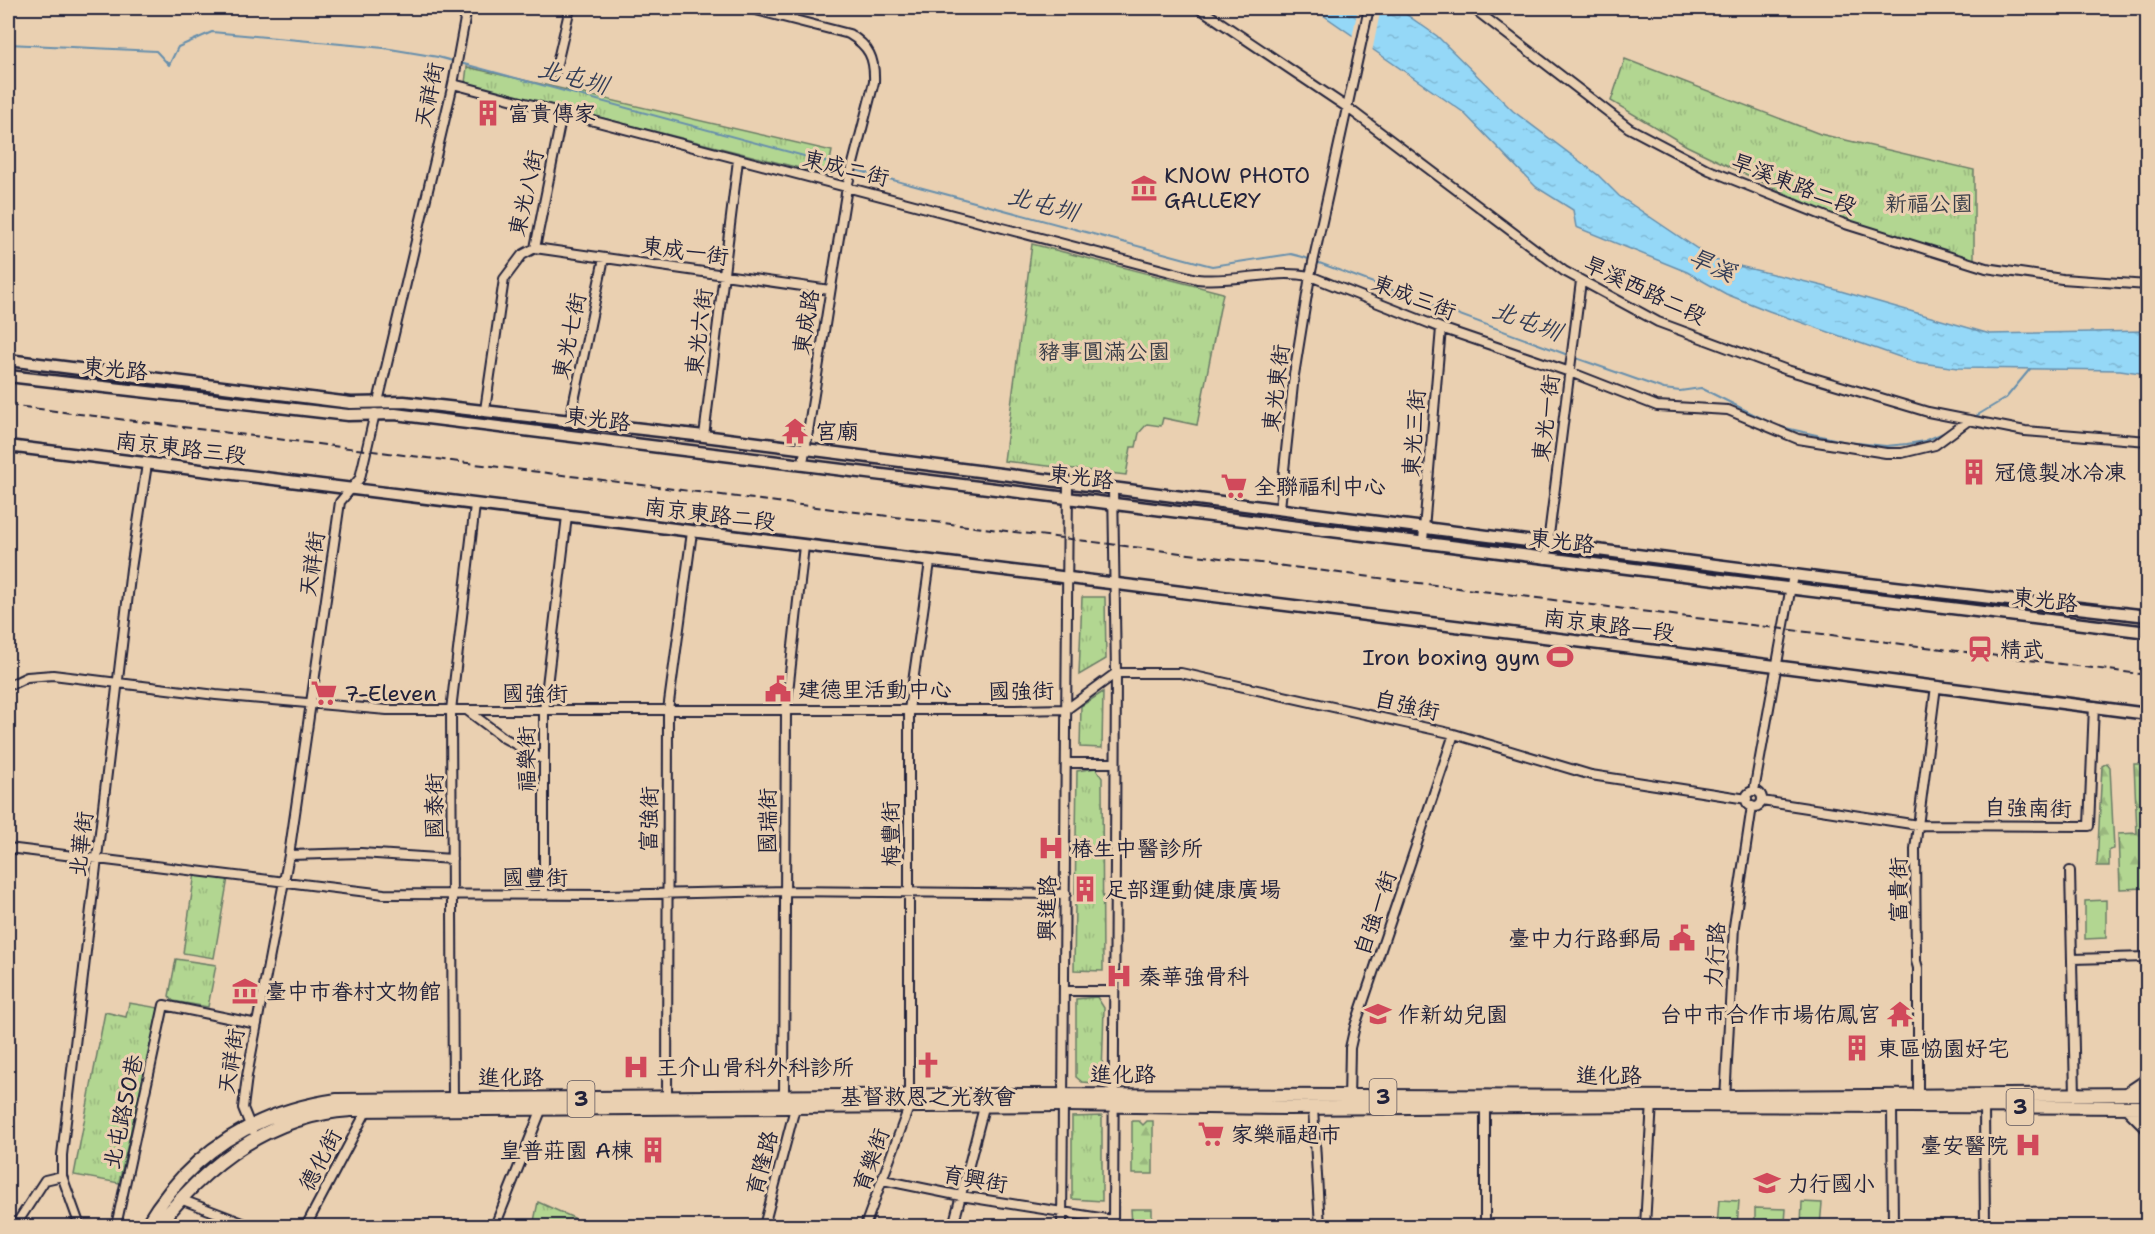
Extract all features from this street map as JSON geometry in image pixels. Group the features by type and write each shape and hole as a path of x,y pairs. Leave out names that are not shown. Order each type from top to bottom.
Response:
{"main road":[{"path":"2148,1080 2127,1101 2148,1128"},
{"name":"進化路","path":"1725,1102 1918,1094 2075,1095 2127,1101 2148,1107"},
{"name":"進化路","path":"1113,1101 1652,1100 1984,1107 2127,1101 2148,1094"},
{"name":"進化路","path":"158,1227 180,1199 210,1168 253,1131 335,1111 453,1103 542,1108 784,1098 984,1107 1064,1100"},
{"name":"進化路","path":"146,1227 189,1170 216,1146 253,1131 302,1106 337,1100 453,1103 668,1103 795,1108 909,1102 1064,1100 1313,1108 1349,1102 1485,1107 1652,1100"}],"street":[{"name":"天祥街","path":"253,1131 243,1108 256,1024 289,855 340,502 360,478 453,84 467,8"},
{"path":"555,72 570,8"},
{"name":"東成路","path":"748,8 849,34 862,42 871,52 875,66 874,82 847,187 803,463"},
{"name":"旱溪西路二段","path":"1199,8 1348,108 1423,167 1581,281 1658,322 1787,370 1928,412 2025,431 2148,441"},
{"name":"東光東街","path":"1280,508 1294,375 1310,274 1370,8"},
{"name":"旱溪東路二段","path":"1473,8 1629,128 1709,170 1842,223 1986,268 2061,279 2148,285"},
{"name":"東成二街","path":"453,84 1186,276 1232,280"},
{"name":"東光八街","path":"485,410 504,279 522,255 535,248 562,114"},
{"name":"東光六街","path":"704,436 738,160"},
{"name":"東成一街","path":"535,248 830,290"},
{"name":"東光七街","path":"570,420 604,258"},
{"name":"東成三街","path":"1232,280 1272,273 1310,274 1442,328 1570,372 1657,406 1728,410 1798,439 1886,453 1902,453 1935,445 1969,420"},
{"name":"東光一街","path":"1546,559 1581,281"},
{"name":"東光三街","path":"1423,541 1442,328"},
{"name":"東光路","path":"8,360 351,403 378,402 485,410 704,436 1793,575 2148,616"},
{"name":"東光路","path":"8,376 348,415 375,413 803,463 1068,495 1546,559 2148,632"},
{"name":"南京東路三段","path":"8,446 350,489"},
{"name":"北華街","path":"80,1227 62,1176 62,1155 131,569 147,464"},
{"name":"興進路","path":"1062,1227 1068,482"},
{"path":"1113,487 1116,673 1112,992 1113,1223"},
{"name":"南京東路二段","path":"350,489 1066,578"},
{"name":"國泰街","path":"453,1103 451,710 475,505"},
{"name":"福樂街","path":"544,895 544,711 567,516"},
{"name":"富強街","path":"668,1103 668,710 692,532"},
{"name":"國瑞街","path":"784,1098 786,710 804,546"},
{"name":"梅豐街","path":"909,1102 909,710 930,562"},
{"path":"1762,801 1758,806 1749,803 1749,794 1754,791 1793,575"},
{"name":"南京東路一段","path":"1066,578 1775,665 2148,714"},
{"path":"1067,709 1116,673"},
{"name":"自強街","path":"1116,673 1181,673 1454,734 1591,774 1749,803"},
{"name":"國強街","path":"8,686 27,677 53,675 387,710 1067,709"},
{"name":"富貴街","path":"1918,1094 1915,849 1936,686"},
{"name":"自強南街","path":"1918,825 2091,825 2094,706"},
{"path":"468,711 504,738 544,760"},
{"name":"自強一街","path":"1349,1102 1350,1048 1355,1026 1454,734"},
{"path":"1066,763 1114,763"},
{"path":"1754,791 1760,793 1762,801"},
{"path":"1762,801 1918,825"},
{"name":"力行路","path":"1725,1102 1734,926 1749,803"},
{"name":"國豐街","path":"8,848 384,894 544,895 785,891 1066,894"},
{"path":"289,855 361,853 452,859"},
{"path":"2070,871 2075,1095"},
{"path":"2072,959 2148,957"},
{"path":"1064,991 1112,992"},
{"name":"北屯路50巷","path":"116,1227 164,1005 256,1024"},
{"path":"1893,1227 1892,1106 1918,1094"},
{"path":"1645,1227 1652,1100"},
{"name":"育樂街","path":"865,1227 909,1102"},
{"path":"953,1227 984,1107"},
{"path":"1485,1107 1485,1227"},
{"path":"1984,1107 1985,1227"},
{"path":"495,1227 542,1108"},
{"name":"育隆路","path":"764,1227 795,1108"},
{"path":"1313,1108 1320,1227"},
{"name":"德化街","path":"306,1227 367,1110"},
{"path":"15,1227 45,1180 62,1176"},
{"name":"育興街","path":"883,1180 1113,1223"},
{"path":"180,1199 251,1227"}],"green space":[{"name":"新福公園","path":"1625,59 1820,134 1974,170 1974,261 1845,222 1687,146 1611,101"},
{"path":"467,67 832,151 827,175 465,83"},
{"name":"豬事圓滿公園","path":"1032,244 1223,293 1197,425 1163,418 1161,426 1147,424 1139,433 1136,447 1131,447 1126,475 1004,461"},
{"path":"1082,597 1105,597 1106,659 1079,675"},
{"path":"1103,692 1102,748 1080,747 1081,706"},
{"path":"2107,763 2110,767 2114,849 2109,850 2109,866 2097,866 2102,766"},
{"path":"2134,764 2147,764 2147,888 2120,889 2118,834 2137,833"},
{"path":"1096,768 1102,778 1103,971 1074,970 1077,771"},
{"path":"195,873 228,878 214,958 183,953"},
{"path":"2106,900 2106,938 2085,939 2085,901"},
{"path":"176,959 216,965 208,1007 173,1001 169,996"},
{"path":"1097,997 1104,1008 1102,1075 1096,1083 1082,1082 1076,1077 1076,999"},
{"path":"129,1003 159,1008 119,1183 74,1175 105,1012 126,1017"},
{"path":"1102,1116 1102,1201 1072,1199 1072,1117"},
{"path":"1132,1121 1139,1121 1143,1125 1147,1121 1153,1121 1153,1174 1132,1174"},
{"path":"1719,1200 1739,1201 1737,1226 1717,1226"},
{"path":"538,1202 574,1218 573,1226 533,1226"},
{"path":"1802,1202 1822,1203 1820,1226 1801,1226"},
{"path":"1755,1208 1786,1209 1785,1223 1755,1221"},
{"path":"1131,1209 1152,1209 1152,1226 1132,1226"}],"water":[{"name":"旱溪","path":"1313,8 1397,8 1437,36 1513,111 1598,175 1619,196 1714,260 1823,286 1990,334 2147,331 2147,374 2120,370 1958,368 1914,362 1726,294 1687,272 1576,227 1573,210 1536,187 1463,112"}],"pier":[{"path":"1358,8 1381,8 1372,52 1352,38"}],"waterway":[{"name":"北屯圳","path":"8,44 156,51 169,65 178,47 212,32 384,48 438,57 1212,266 1291,254 1303,257 1568,355"},
{"name":"北屯圳","path":"1573,357 1664,389 1680,391 1701,388 1777,426 1847,442 1886,446 1907,444 1925,441 1950,430"},
{"name":"北屯圳","path":"1971,419 2006,398 2030,369"}],"railway":[{"path":"8,405 2148,675"}],"place":[{"name":"富貴傳家","path":"488,113"},
{"name":"KNOW PHOTO GALLERY","path":"1144,188"},
{"name":"宮廟","path":"795,431"},
{"name":"冠億製冰冷凍","path":"1974,472"},
{"name":"全聯福利中心","path":"1234,486"},
{"name":"精武","path":"1980,649"},
{"name":"Iron boxing gym","path":"1560,657"},
{"name":"建德里活動中心","path":"778,689"},
{"name":"7-Eleven","path":"324,693"},
{"name":"椿生中醫診所","path":"1051,848"},
{"name":"足部運動健康廣場","path":"1085,889"},
{"name":"臺中力行路郵局","path":"1682,938"},
{"name":"秦華強骨科","path":"1119,976"},
{"name":"臺中市眷村文物館","path":"245,991"},
{"name":"作新幼兒園","path":"1378,1014"},
{"name":"台中市合作市場佑鳳宮","path":"1900,1014"},
{"name":"東區恊園好宅","path":"1857,1048"},
{"name":"基督救恩之光教會","path":"928,1065"},
{"name":"王介山骨科外科診所","path":"636,1067"},
{"name":"家樂福超市","path":"1211,1134"},
{"name":"臺安醫院","path":"2028,1145"},
{"name":"皇普莊園 A棟","path":"653,1150"},
{"name":"力行國小","path":"1767,1183"}]}
